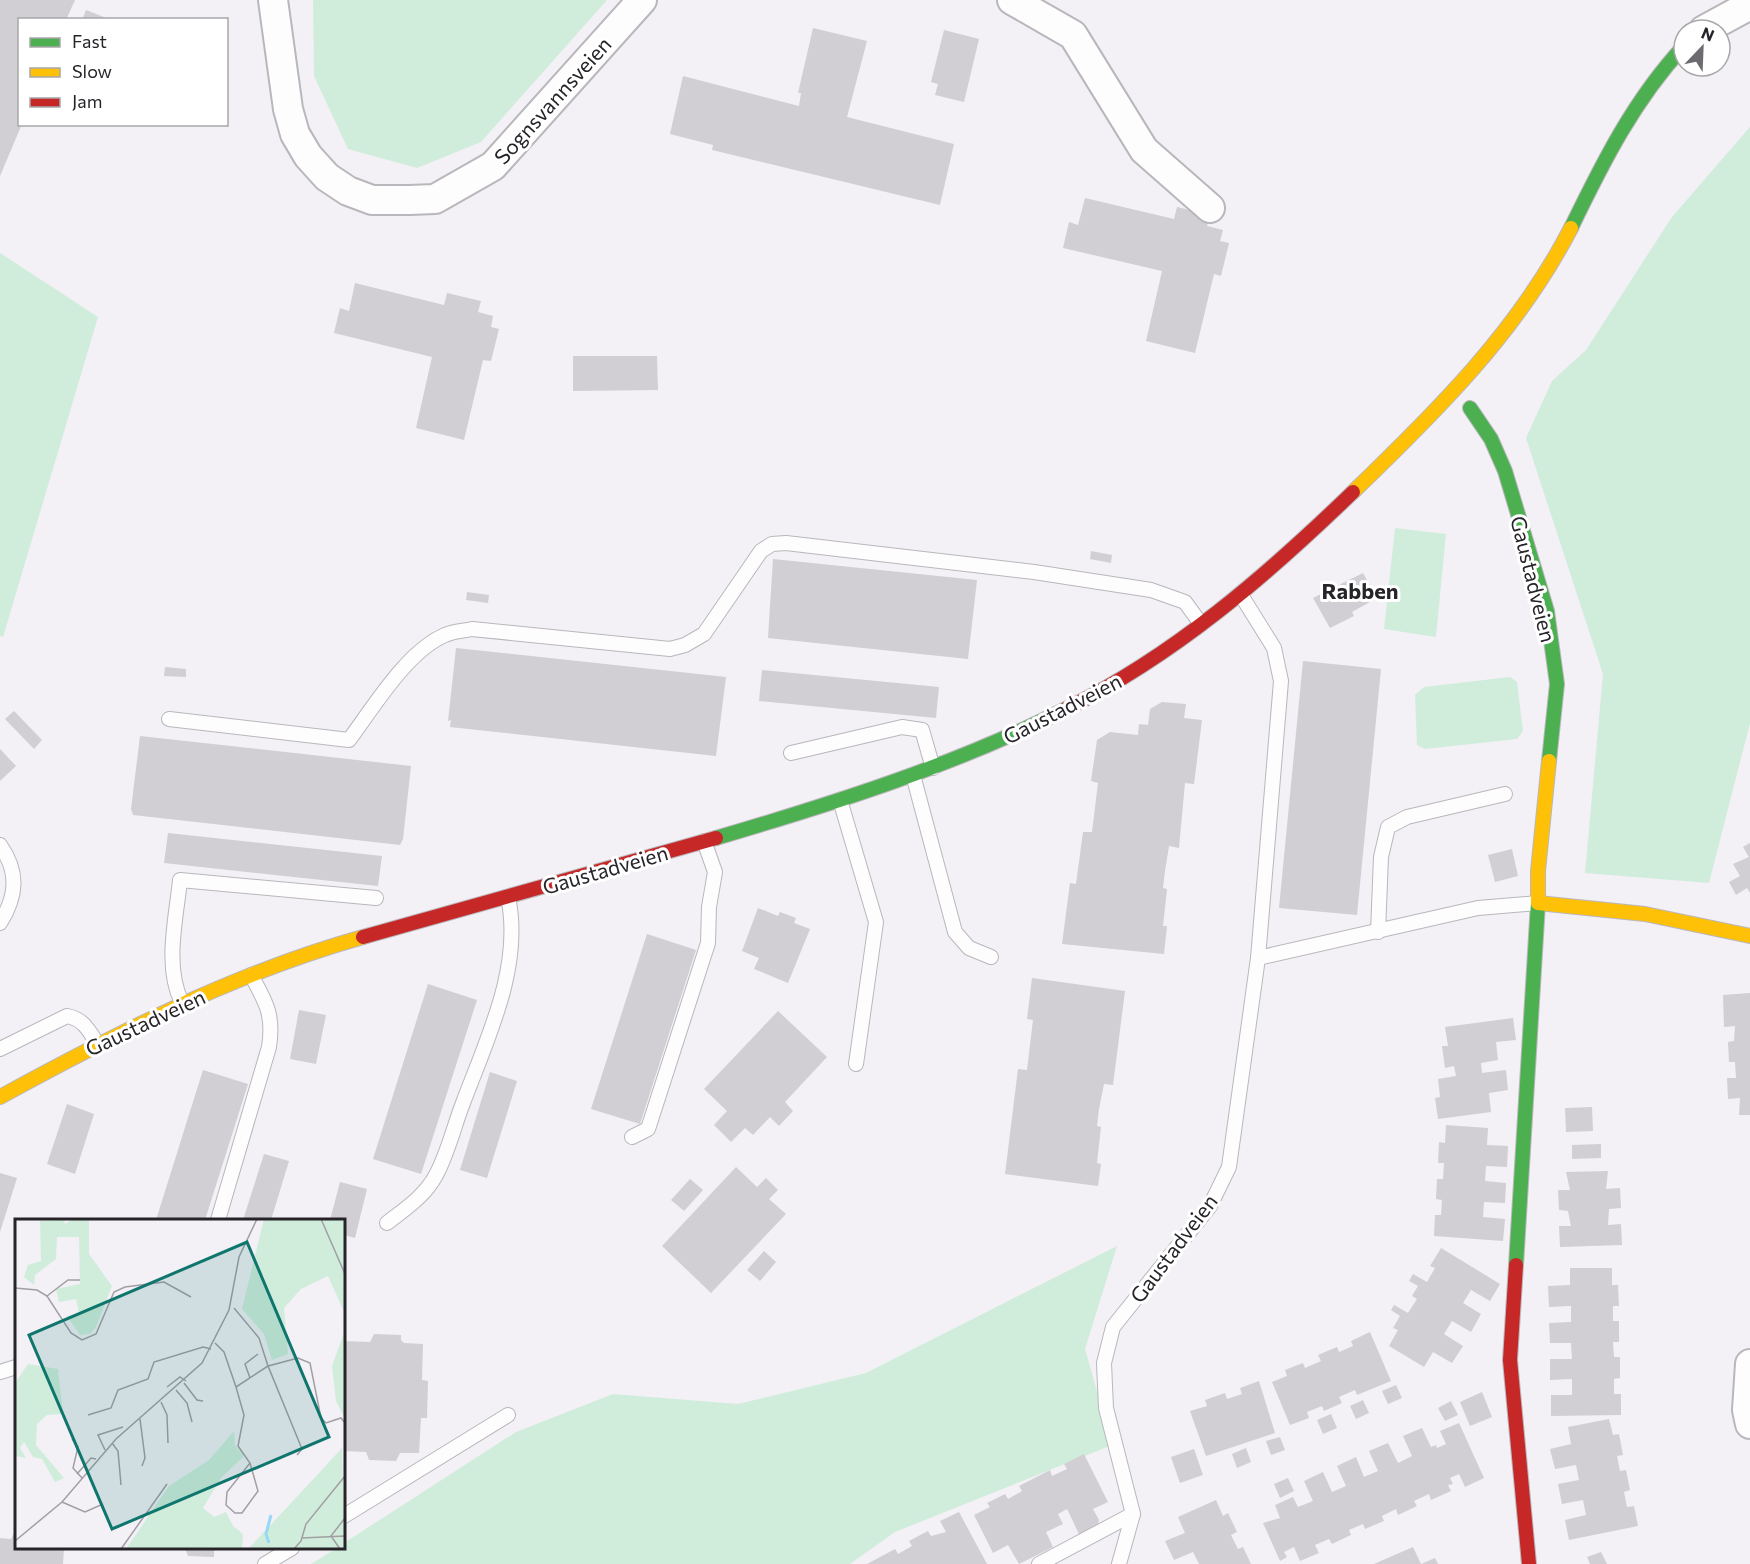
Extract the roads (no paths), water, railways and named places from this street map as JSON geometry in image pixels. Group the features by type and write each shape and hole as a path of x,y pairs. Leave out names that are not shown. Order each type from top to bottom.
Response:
{"street":[{"name":"Sognsvannsveien","path":"273,0 288,110 296,134 308,156 327,177 348,191 372,200 435,199 493,166 642,0"},
{"path":"1012,0 1073,35 1144,150 1210,208"},
{"path":"1726,18 1750,5"},
{"name":"Gaustadveien","path":"0,1097 97,1042 182,1003 251,975 336,945 705,841 840,800 933,768 1019,733 1095,694 1166,651 1239,593 1357,488 1479,363 1534,294 1574,227 1600,167 1621,129 1657,76 1672,59"},
{"name":"Gaustadveien","path":"1470,408 1491,439 1505,471 1547,611 1557,684 1538,871 1538,903 1510,1360 1529,1564"},
{"path":"1538,903 1645,914 1750,936"},
{"path":"1750,1364 1747,1410 1750,1424"}],"lane":[{"path":"169,719 349,740 406,665 431,642 446,634 472,629 670,649 685,645 704,634 761,551 772,544 786,543 1034,572 1151,590 1185,602 1201,624"},
{"name":"Gaustadveien","path":"1119,1564 1133,1514 1106,1408 1104,1363 1113,1327 1210,1206 1229,1167 1258,958 1281,681 1274,648 1239,593"},
{"path":"790,753 902,727 921,730 933,768"},
{"path":"913,775 955,932 969,948 991,957"},
{"path":"1378,932 1381,857 1388,827 1407,817 1505,795"},
{"path":"840,800 876,922 856,1064"},
{"path":"632,1137 648,1129 708,943 709,907 715,872 705,841"},
{"path":"0,845 10,860 15,888 8,909 0,923"},
{"path":"182,1003 174,987 171,967 180,880 376,898"},
{"path":"387,1223 414,1202 436,1175 489,1032 510,965 512,914 508,897"},
{"path":"1258,958 1478,908 1538,903"},
{"path":"219,1219 269,1047 272,1026 269,1010 251,975"},
{"path":"0,1049 67,1016 77,1018 85,1024 97,1042"},
{"path":"0,1372 15,1368"},
{"path":"345,1515 508,1415"},
{"path":"1039,1564 1133,1514"},
{"path":"265,1564 290,1549"}],"district":[{"name":"Rabben","path":"1360,590"}]}
